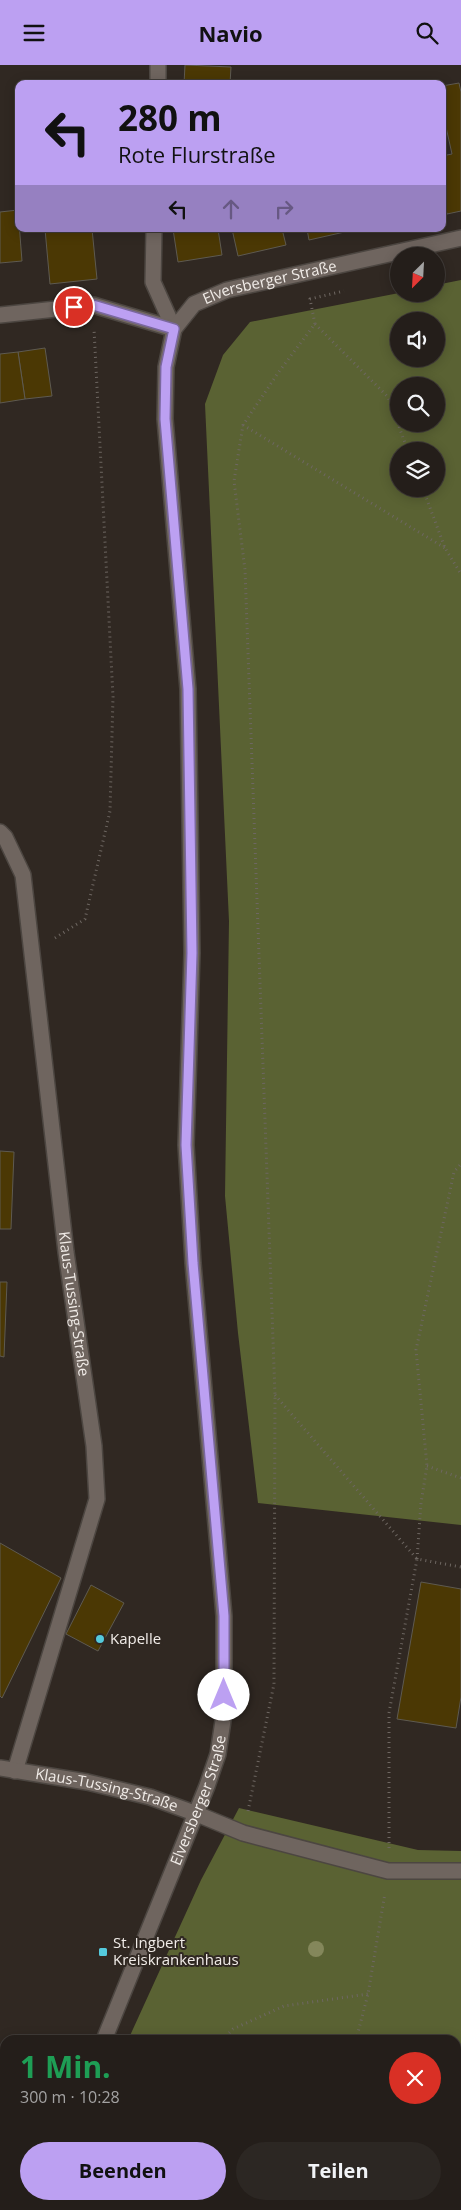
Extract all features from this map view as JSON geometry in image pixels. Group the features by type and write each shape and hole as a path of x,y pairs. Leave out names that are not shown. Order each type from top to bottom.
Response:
{"main road":[{"path":"158,65 158,80"},
{"path":"154,232 153,282 174,329"},
{"name":"Elversberger Straße","path":"106,2035 196,1814 218,1754 224,1714 224,1616 193,1263 186,1145 192,953 188,689 165,419 166,367 174,329 194,303 227,290 461,239"},
{"path":"0,315 93,305 174,329"},
{"name":"Klaus-Tussing-Straße","path":"0,832 5,837 23,875 66,1252 94,1446 97,1499 15,1771"},
{"name":"Klaus-Tussing-Straße","path":"0,1768 87,1782 150,1797 244,1833 388,1871 461,1871"}],"path":[{"path":"310,299 315,323 388,397 405,442"},
{"path":"32,953 85,919 110,811 113,697 93,305"},
{"path":"244,1833 274,1684 275,1395 244,570 234,481 243,425 315,323"},
{"path":"243,425 445,548"},
{"path":"426,497 445,548 461,573"},
{"path":"357,2035 368,1994 388,1871 390,1713 417,1559 421,1503 427,1466 416,1350 454,1173 461,1164"},
{"path":"275,1395 417,1559 461,1567"},
{"path":"427,1466 461,1478"},
{"path":"227,2035 233,2029 284,2005 368,1994"}],"green space":[{"path":"461,280 461,1525 258,1503 238,1333 225,1196 229,921 205,404 223,355 250,322 390,295 390,303 445,303 445,283"},
{"path":"239,1808 418,1850 461,1851 461,2035 130,2035 201,1880"}],"building":[{"path":"185,65 231,67 230,80 184,80"},
{"path":"459,83 461,92 461,211 447,214 446,155 452,154 446,127 446,85"},
{"path":"15,210 15,232 20,232 22,261 0,263 0,212"},
{"path":"45,232 92,232 97,279 50,284"},
{"path":"173,232 218,232 222,255 178,262"},
{"path":"233,232 283,232 286,245 238,256"},
{"path":"308,232 345,232 309,240"},
{"path":"45,348 52,396 25,399 18,352"},
{"path":"18,352 25,399 0,403 0,354"},
{"path":"0,1151 14,1152 11,1229 0,1229"},
{"path":"0,1282 7,1282 4,1357 0,1356"},
{"path":"0,1543 61,1578 2,1698 0,1696"},
{"path":"421,1582 461,1589 461,1697 456,1728 397,1719"},
{"path":"91,1585 124,1603 98,1651 66,1634"}],"place":[{"name":"Kapelle","path":"100,1639"},
{"name":"St. Ingbert Kreiskrankenhaus","path":"103,1952"}],"route":[{"path":"74,307 93,305 174,329 166,367 165,419 188,689 192,953 186,1145 193,1263 224,1616 224,1695"}]}
